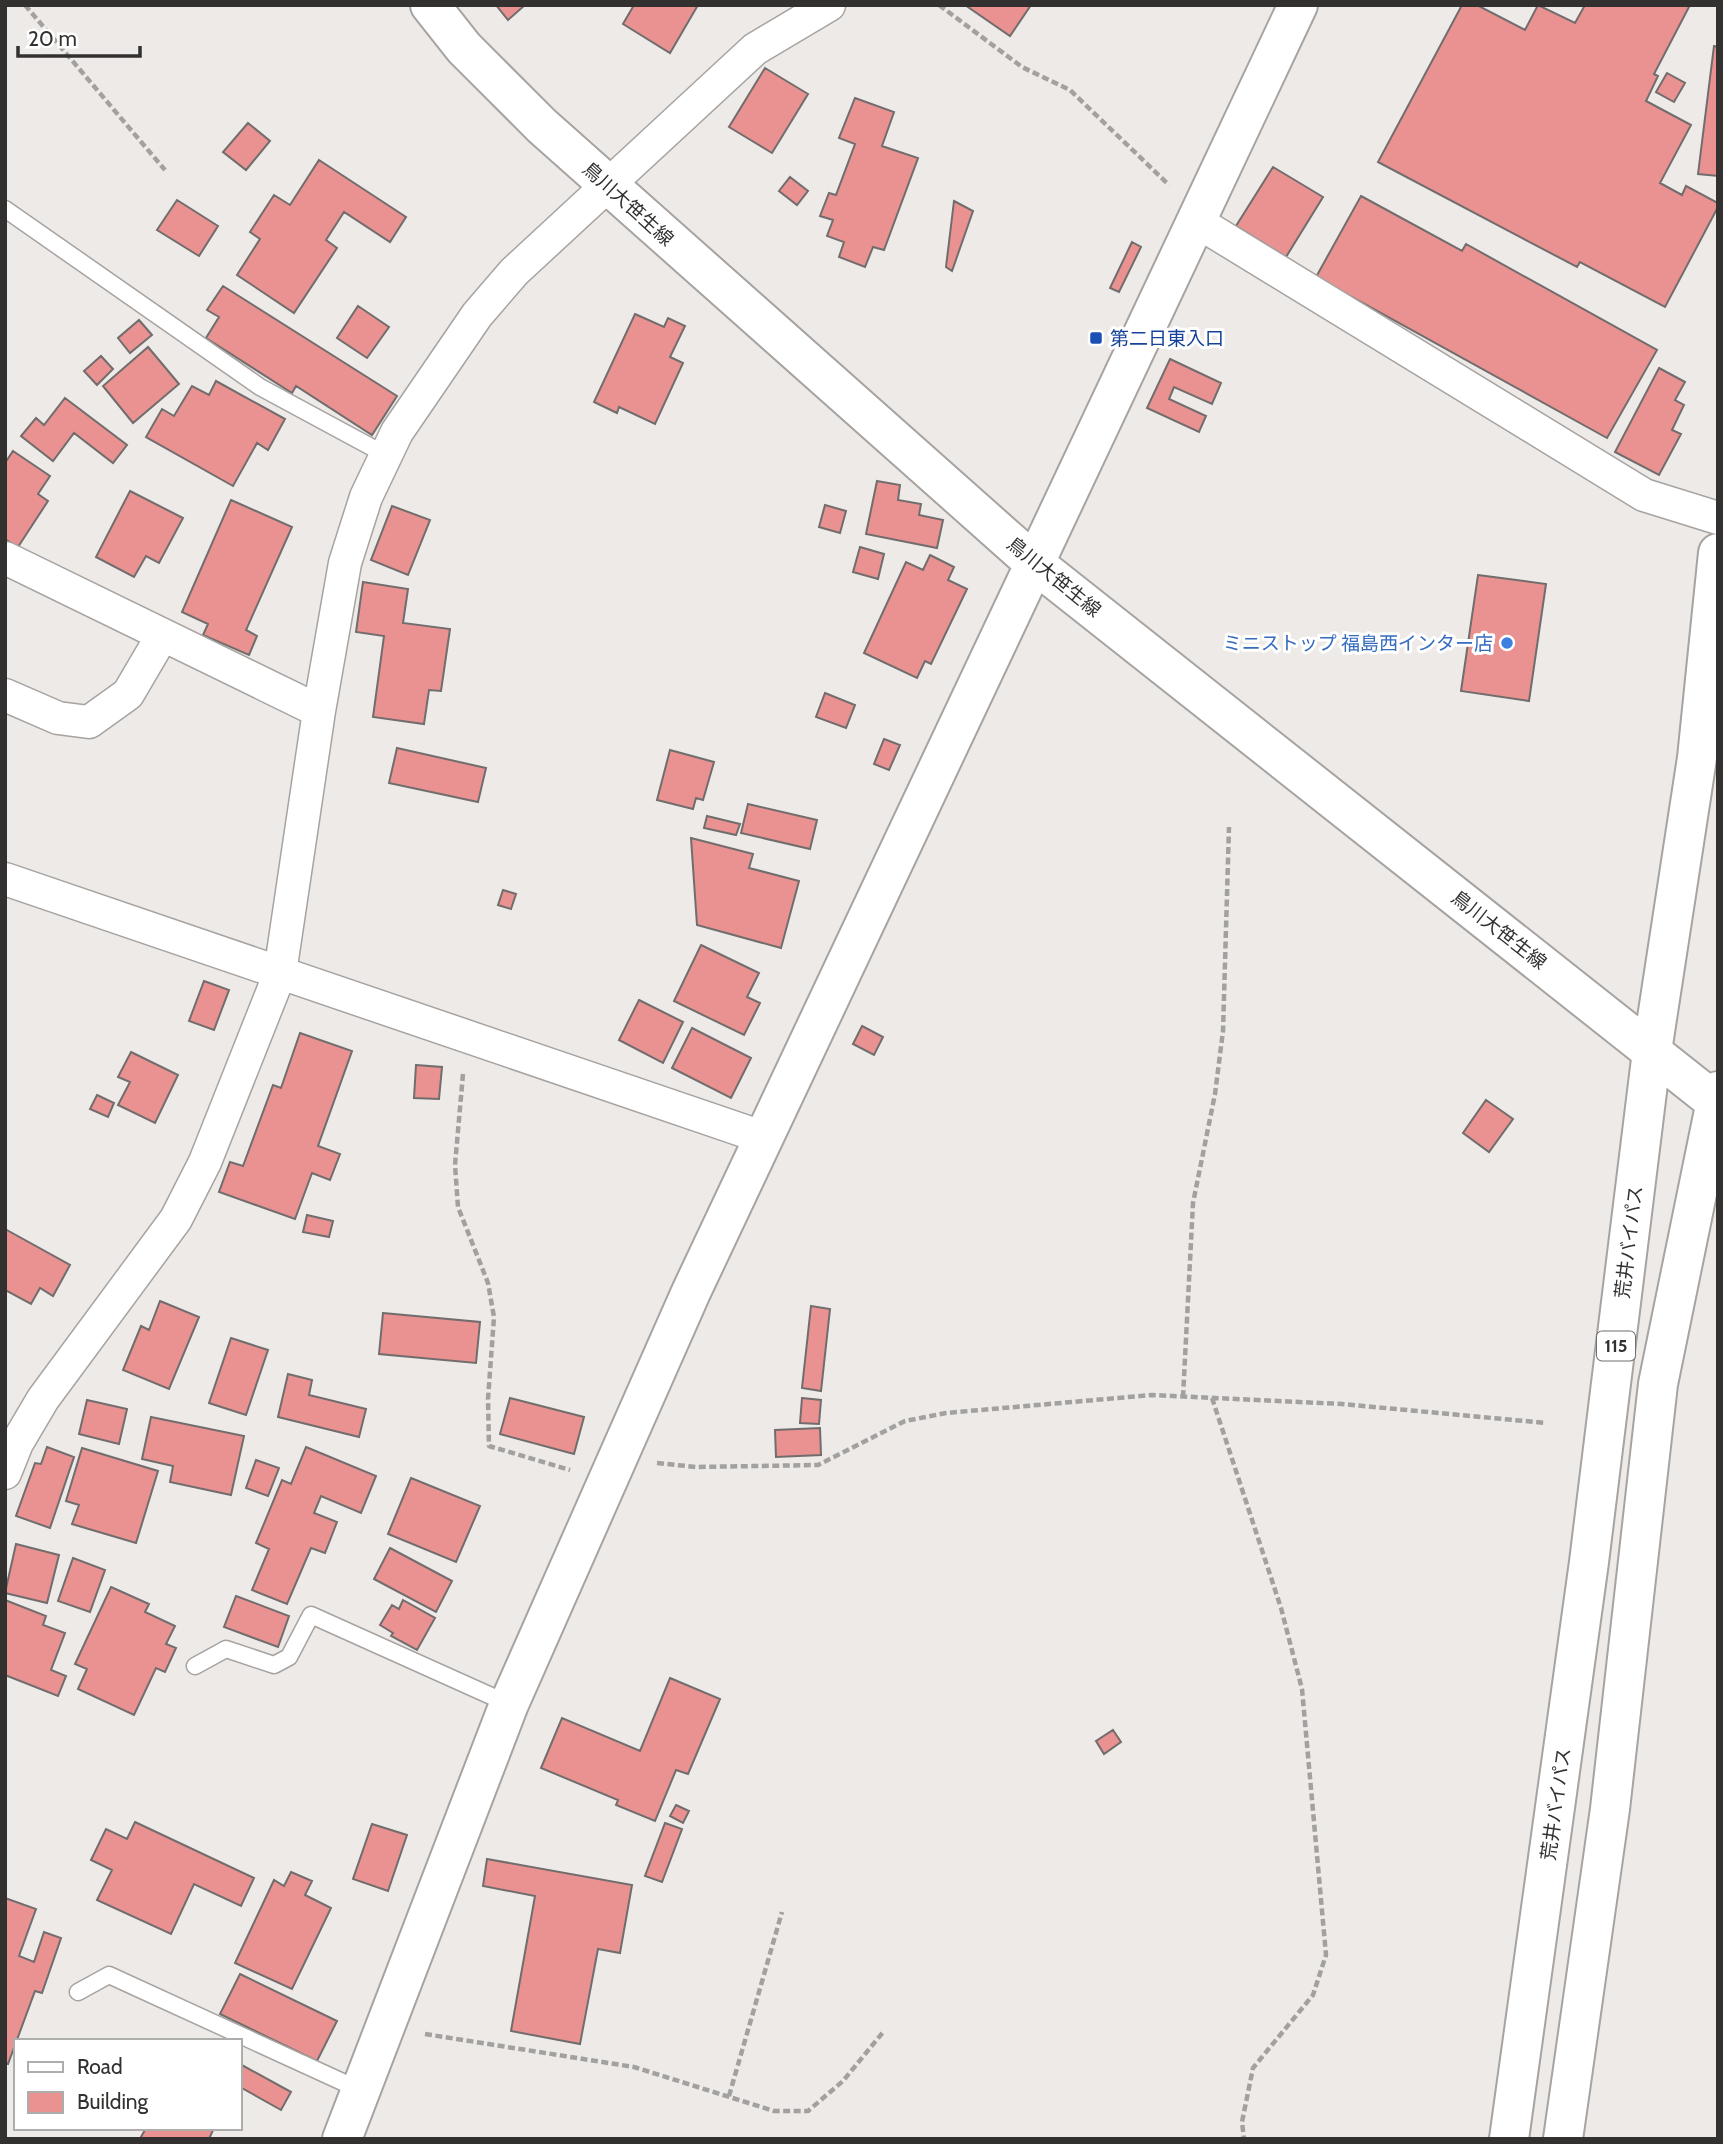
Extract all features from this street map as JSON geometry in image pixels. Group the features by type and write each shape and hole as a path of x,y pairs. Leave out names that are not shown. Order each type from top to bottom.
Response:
{"main road":[{"name":"鳥川大笹生線","path":"430,5 464,48 607,187 1034,563 1717,1100"},
{"path":"342,2139 509,1704 762,1137 1298,5"},
{"name":"荒井バイパス","path":"1509,2139 1589,1562 1652,1051 1697,758 1718,554"},
{"name":"115","path":"1563,2139 1610,1809 1658,1384 1717,1100"}],"street":[{"path":"5,1473 17,1444 43,1399 176,1219 205,1163 280,973 319,711 345,563 366,497 397,432 477,315 514,272 755,49 829,5"},
{"path":"1198,218 1644,495 1718,518"},
{"path":"5,558 319,711"},
{"path":"5,695 58,718 89,722 128,694 162,636"},
{"path":"5,879 762,1137"}],"lane":[{"path":"5,209 260,387 386,455"},
{"path":"195,1665 226,1649 274,1665 289,1657 311,1615 509,1704"},
{"path":"78,1992 109,1975 360,2090"}],"path":[{"path":"25,5 165,170"},
{"path":"939,5 1022,67 1070,90 1198,218"},
{"path":"1183,1397 1193,1203 1215,1094 1223,1031 1229,827"},
{"path":"467,1037 455,1165 458,1207 488,1283 494,1317 488,1399 489,1446 613,1470 818,1465 905,1421 946,1413 1124,1398 1183,1397 1342,1404 1546,1423"},
{"path":"1212,1398 1281,1608 1302,1689 1326,1955 1314,1995 1254,2068 1242,2122 1244,2139"},
{"path":"729,2096 782,1912"},
{"path":"386,2025 634,2067 774,2111 808,2111 843,2081 884,2031"}],"building":[{"path":"496,5 525,5 508,20"},
{"path":"634,5 698,5 670,53 623,24"},
{"path":"965,5 1031,5 1010,36"},
{"path":"1462,5 1477,5 1525,30 1538,5 1575,23 1585,5 1690,5 1654,74 1658,76 1646,101 1691,125 1660,183 1682,195 1686,186 1718,203 1718,207 1665,307 1580,262 1577,267 1378,162"},
{"path":"1714,46 1718,47 1718,176 1698,174"},
{"path":"765,68 808,94 772,153 729,127"},
{"path":"1667,73 1685,83 1674,102 1656,92"},
{"path":"855,98 894,112 882,146 918,158 884,250 873,247 865,267 839,257 844,242 827,236 833,220 820,216 829,193 836,195 855,144 839,138"},
{"path":"248,123 270,141 246,170 223,152"},
{"path":"319,160 406,217 390,242 344,212 326,240 337,248 294,313 237,275 260,239 250,232 274,195 290,205"},
{"path":"1273,167 1323,197 1286,257 1236,226"},
{"path":"790,177 808,191 797,205 779,191"},
{"path":"1361,196 1462,251 1466,244 1657,350 1607,438 1316,277"},
{"path":"177,200 218,226 199,256 157,230"},
{"path":"954,201 973,211 952,271 946,267"},
{"path":"1132,242 1141,247 1119,292 1110,288"},
{"path":"223,286 397,396 372,435 296,386 292,393 206,338 219,317 207,310"},
{"path":"358,306 389,327 367,358 337,338"},
{"path":"635,314 664,327 668,318 685,326 670,357 683,363 655,424 619,407 617,413 594,402"},
{"path":"139,320 152,335 130,353 118,338"},
{"path":"148,347 179,384 133,423 103,386"},
{"path":"101,356 113,369 97,385 84,371"},
{"path":"1170,359 1221,383 1212,404 1174,387 1169,399 1206,416 1199,432 1147,408"},
{"path":"1659,368 1685,382 1675,400 1684,405 1672,430 1681,434 1659,475 1615,452"},
{"path":"216,381 285,419 268,450 257,443 233,486 146,437 162,409 174,416 192,386 209,395"},
{"path":"65,398 127,445 113,463 74,433 53,461 21,436 36,418 44,425"},
{"path":"13,451 50,476 38,494 48,501 18,547 5,539 5,463"},
{"path":"877,481 900,485 898,500 921,504 919,515 943,520 937,548 866,534"},
{"path":"130,491 183,518 159,563 146,556 134,577 96,557"},
{"path":"231,500 292,527 246,630 257,636 249,655 203,635 208,624 182,612"},
{"path":"825,505 846,511 840,533 819,527"},
{"path":"392,506 430,520 408,575 371,560"},
{"path":"860,547 884,554 878,579 853,572"},
{"path":"930,555 954,567 948,580 967,589 931,664 925,661 917,678 864,653 906,562 923,570"},
{"path":"1478,575 1546,584 1529,701 1461,691"},
{"path":"363,582 408,589 403,623 450,629 441,691 429,690 424,724 373,717 384,636 356,632"},
{"path":"825,693 855,705 846,728 816,717"},
{"path":"884,739 900,745 889,770 874,764"},
{"path":"397,748 486,768 478,802 389,783"},
{"path":"670,750 714,762 703,800 696,798 693,809 657,800"},
{"path":"748,804 817,820 810,849 741,833"},
{"path":"707,816 740,824 736,835 704,828"},
{"path":"691,838 753,854 749,868 799,881 781,948 697,925"},
{"path":"503,890 516,894 511,909 498,905"},
{"path":"701,945 759,973 747,997 760,1003 744,1035 674,1001"},
{"path":"204,981 229,990 214,1030 189,1021"},
{"path":"639,1000 683,1022 663,1063 619,1040"},
{"path":"862,1026 883,1037 874,1055 853,1044"},
{"path":"692,1028 751,1058 731,1098 672,1068"},
{"path":"300,1033 352,1051 318,1146 340,1154 330,1180 312,1173 295,1219 219,1192 230,1162 243,1166 273,1085 281,1088"},
{"path":"131,1052 178,1075 155,1123 118,1105 130,1082 118,1077"},
{"path":"416,1065 442,1067 439,1099 414,1098"},
{"path":"97,1095 114,1103 108,1117 90,1109"},
{"path":"1486,1100 1513,1119 1489,1152 1463,1133"},
{"path":"307,1215 333,1221 329,1237 303,1232"},
{"path":"5,1229 70,1265 53,1296 40,1288 31,1304 5,1290"},
{"path":"160,1301 199,1317 169,1389 123,1370 141,1326 149,1330"},
{"path":"811,1306 830,1309 821,1391 802,1388"},
{"path":"383,1313 480,1322 476,1363 379,1354"},
{"path":"231,1338 268,1350 246,1415 209,1403"},
{"path":"288,1374 312,1380 309,1395 366,1409 359,1437 278,1417"},
{"path":"510,1398 584,1417 574,1454 500,1434"},
{"path":"802,1398 821,1400 819,1424 800,1423"},
{"path":"87,1400 127,1409 119,1444 79,1434"},
{"path":"151,1417 244,1436 231,1495 170,1482 173,1466 142,1459"},
{"path":"820,1428 821,1455 776,1457 775,1430"},
{"path":"47,1447 74,1457 50,1528 16,1516 35,1463 41,1464"},
{"path":"306,1447 376,1476 361,1513 321,1496 314,1513 337,1522 325,1553 311,1548 287,1604 252,1590 269,1549 256,1543 282,1480 291,1484"},
{"path":"82,1448 158,1471 136,1543 72,1524 79,1505 66,1501"},
{"path":"256,1460 279,1468 268,1496 246,1488"},
{"path":"411,1478 480,1506 456,1562 388,1534"},
{"path":"16,1544 59,1555 47,1603 5,1593"},
{"path":"390,1548 452,1581 436,1612 374,1579"},
{"path":"73,1558 105,1570 90,1612 58,1601"},
{"path":"111,1587 149,1604 145,1612 175,1626 166,1644 176,1648 165,1672 156,1668 134,1715 78,1689 87,1669 75,1664"},
{"path":"236,1596 289,1616 278,1647 224,1627"},
{"path":"5,1600 46,1616 43,1625 65,1633 51,1670 66,1676 58,1696 5,1675"},
{"path":"403,1600 435,1618 417,1650 391,1636 393,1633 380,1625 392,1605 399,1609"},
{"path":"670,1678 720,1699 688,1774 676,1770 655,1821 616,1805 618,1800 541,1768 562,1718 640,1751"},
{"path":"1113,1730 1121,1742 1104,1754 1096,1741"},
{"path":"676,1805 689,1811 683,1823 670,1816"},
{"path":"135,1822 254,1878 241,1906 194,1884 171,1934 97,1900 112,1870 91,1860 106,1829 127,1839"},
{"path":"665,1823 682,1829 662,1882 645,1876"},
{"path":"372,1824 407,1835 388,1891 353,1879"},
{"path":"487,1859 632,1885 620,1953 598,1949 580,2044 511,2031 535,1896 483,1886"},
{"path":"291,1872 312,1881 305,1895 331,1908 292,1989 235,1963 274,1880 284,1886"},
{"path":"5,1898 36,1909 19,1956 34,1962 44,1932 61,1938 42,1993 35,1991 17,2039 14,2039 8,2064 5,2063"},
{"path":"240,1974 337,2021 317,2061 220,2014"},
{"path":"242,2065 291,2092 281,2110 242,2088"},
{"path":"145,2130 213,2130 209,2139 141,2137"}],"place":[{"name":"第二日東入口","path":"1096,338"},
{"name":"ミニストップ 福島西インター店","path":"1507,643"}]}
